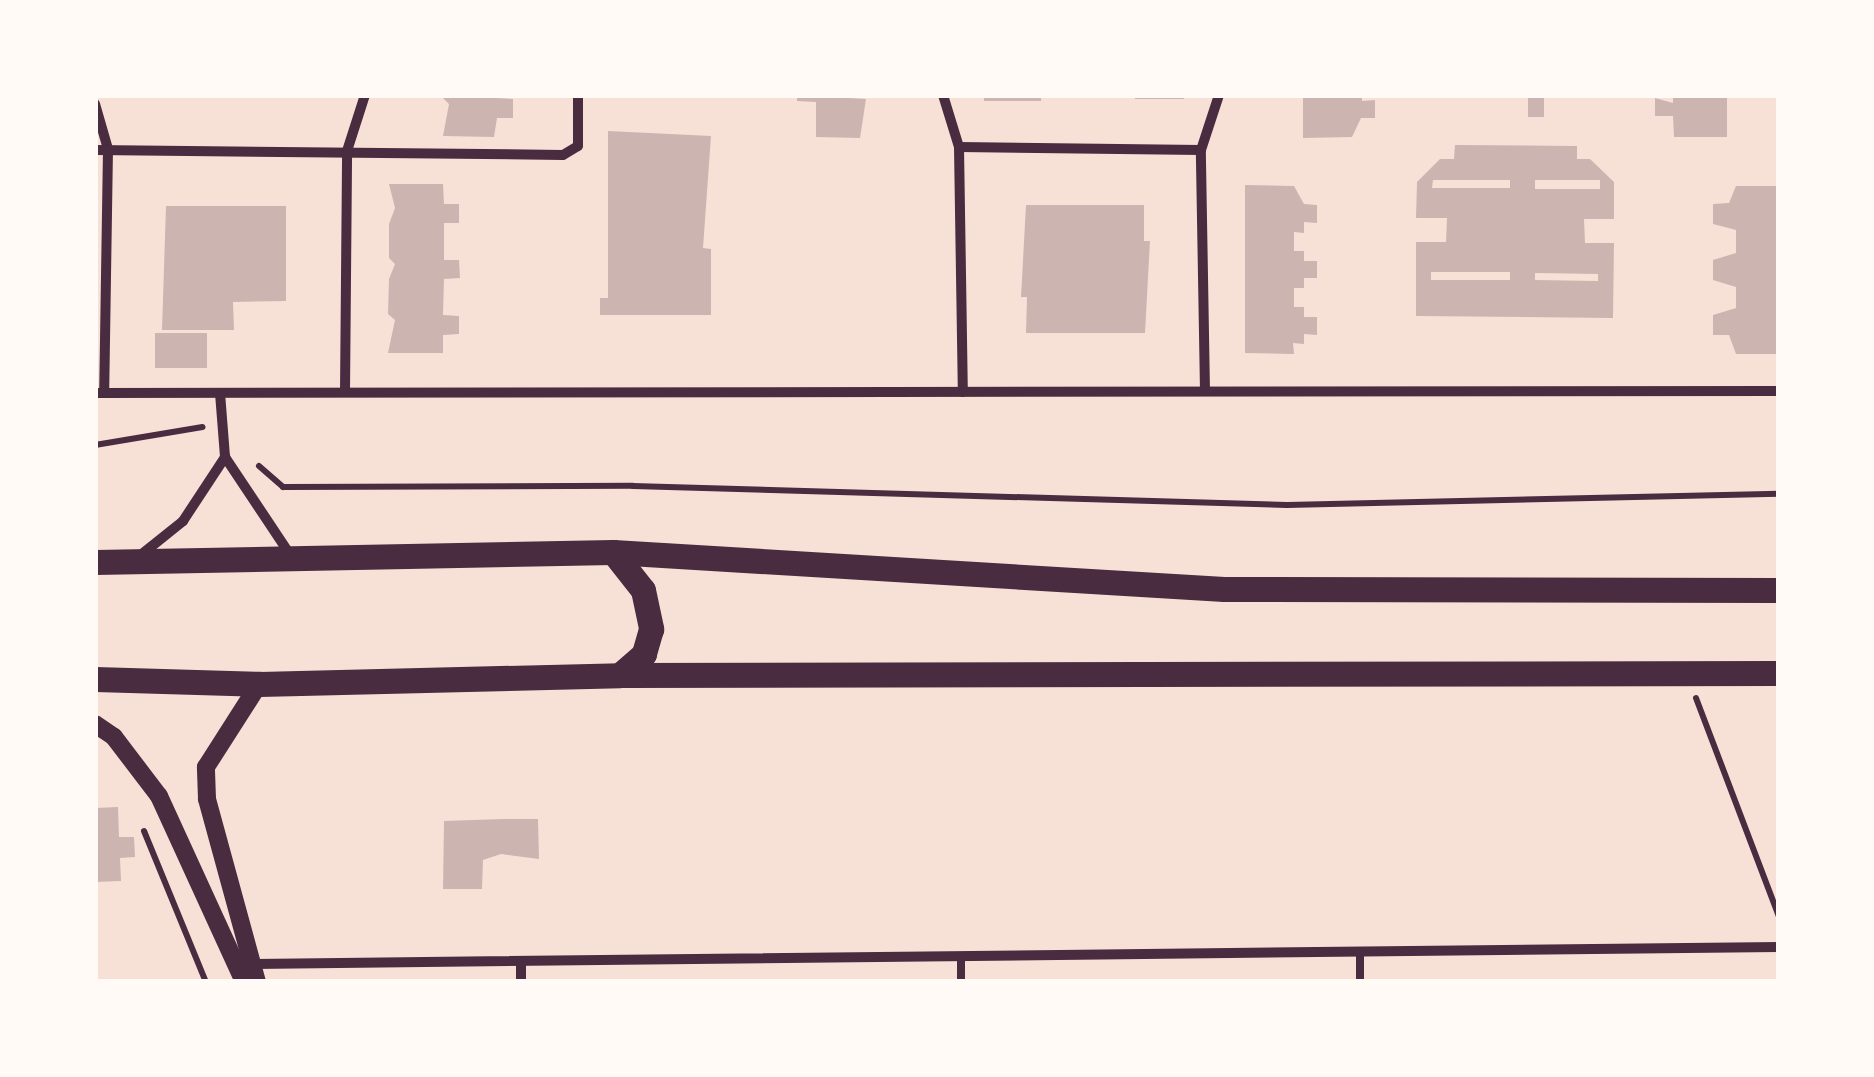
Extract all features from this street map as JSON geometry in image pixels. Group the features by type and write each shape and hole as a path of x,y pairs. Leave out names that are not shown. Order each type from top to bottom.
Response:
{"main road":[{"path":"95,562 296,562 613,552 1224,588 1779,590"},
{"path":"613,552 643,590 651,630 644,654 620,675"},
{"path":"95,678 260,684 620,675 1779,674"}],"street":[{"path":"345,392 347,150 365,95"},
{"path":"95,150 573,153 578,95"},
{"path":"943,95 959,147 962,392"},
{"path":"1206,391 1201,150 1220,95"},
{"path":"95,104 108,149 99,393 1779,391"},
{"path":"959,147 1201,150"},
{"path":"220,392 224,457 296,562"},
{"path":"131,561 183,521 224,457"},
{"path":"256,973 207,799 206,767 260,684"},
{"path":"95,724 114,736 159,796 239,974 521,964 1779,947"},
{"path":"521,964 521,982"}],"lane":[{"path":"1360,952 1360,982"},
{"path":"961,958 961,982"}],"path":[{"path":"95,445 222,423 283,488 634,486 1287,505 1779,494"},
{"path":"1697,673 1696,704 1779,916"},
{"path":"139,820 206,982"}],"building":[{"path":"440,95 513,99 513,118 497,118 494,137 443,136 449,104"},
{"path":"797,95 866,99 860,138 816,137 816,102 797,101"},
{"path":"984,95 1041,95 1041,101 984,101"},
{"path":"1135,95 1184,95 1184,99 1135,99"},
{"path":"1303,95 1362,95 1362,101 1375,100 1375,118 1361,118 1352,137 1303,138"},
{"path":"1528,95 1544,95 1544,117 1528,117"},
{"path":"1673,95 1727,95 1727,137 1674,137 1673,116 1655,116 1655,98 1673,103"},
{"path":"608,131 711,136 703,248 711,249 711,315 600,315 600,298 608,298"},
{"path":"1455,145 1577,146 1577,159 1590,159 1614,182 1614,219 1584,219 1585,243 1614,243 1613,318 1416,316 1416,242 1446,242 1447,218 1416,218 1417,182 1440,159 1454,159","holes":["1433,180 1510,180 1510,188 1432,188","1535,180 1600,180 1600,189 1535,189","1431,272 1510,272 1510,280 1431,280","1535,273 1598,274 1598,281 1535,280"]},
{"path":"389,184 443,184 444,204 459,204 459,223 444,223 444,260 459,260 460,278 444,279 443,315 459,316 459,334 443,335 443,353 388,353 395,320 388,314 389,279 395,264 389,258 389,224 395,208"},
{"path":"1245,185 1294,186 1304,204 1317,205 1317,223 1304,222 1304,233 1294,232 1294,251 1304,251 1304,261 1317,261 1317,278 1304,278 1304,288 1294,288 1294,307 1304,307 1304,317 1317,317 1317,335 1304,334 1304,344 1293,343 1294,354 1245,353"},
{"path":"1736,186 1779,186 1779,354 1736,354 1729,335 1713,335 1713,315 1736,308 1736,287 1713,280 1713,260 1736,253 1736,230 1713,224 1713,204 1729,203"},
{"path":"1026,205 1144,205 1144,241 1150,241 1145,333 1026,333 1027,297 1021,297"},
{"path":"166,206 286,206 286,301 233,302 234,330 162,330"},
{"path":"155,333 207,333 207,368 155,368"},
{"path":"118,807 119,837 134,837 135,857 120,858 121,881 95,882 95,808"},
{"path":"538,819 539,859 501,854 483,860 482,889 443,889 444,821"}]}
